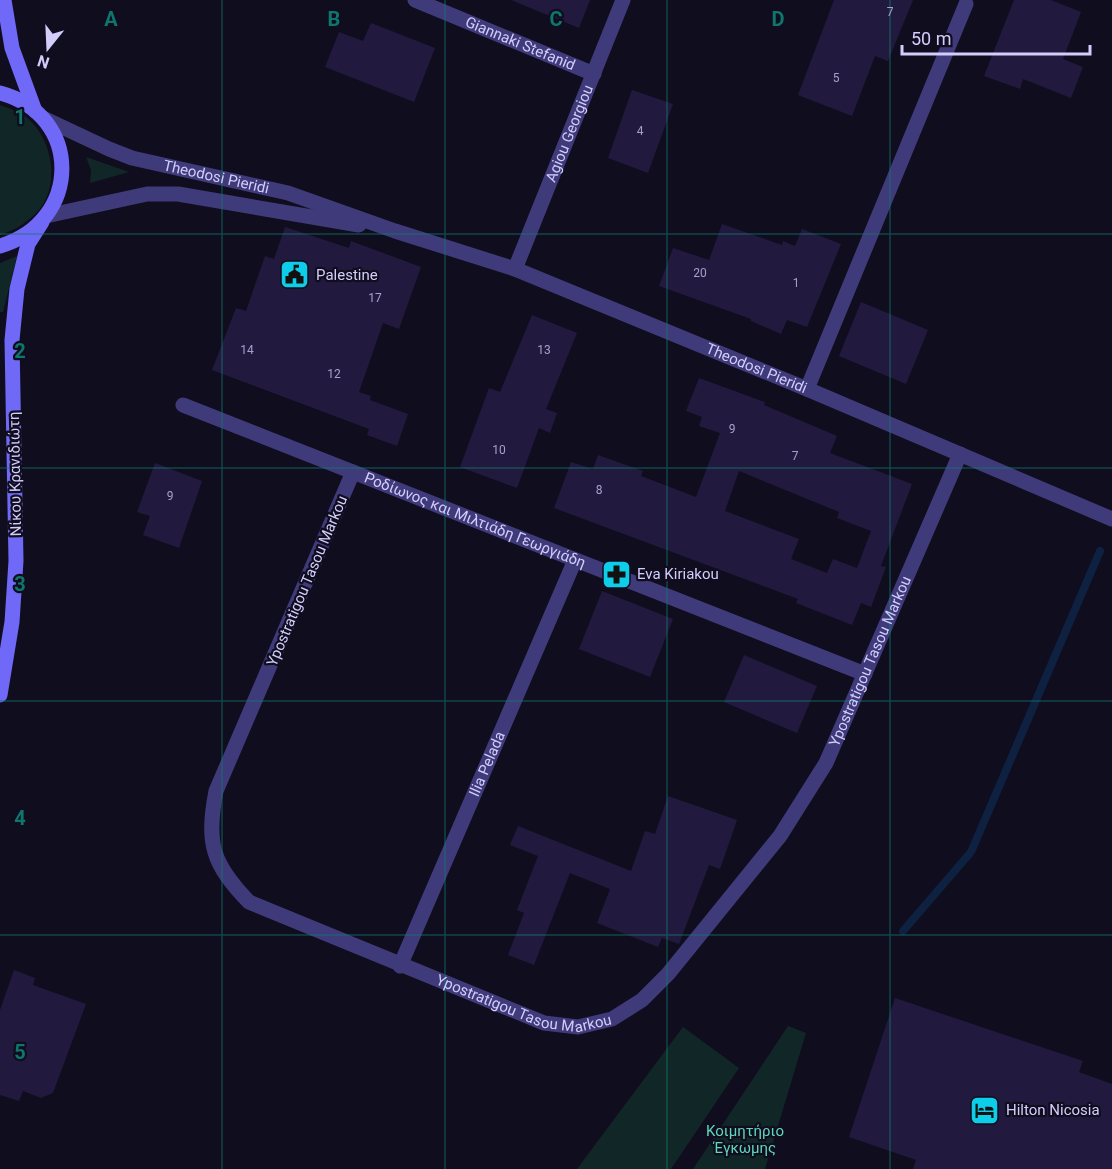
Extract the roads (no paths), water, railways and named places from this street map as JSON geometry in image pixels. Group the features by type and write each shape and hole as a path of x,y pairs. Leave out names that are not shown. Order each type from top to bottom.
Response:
{"main road":[{"path":"4,0 12,48 39,114"},
{"path":"0,93 15,98 39,114"},
{"name":"Νίκου Κρανιδιώτη","path":"0,695 12,622 16,561 13,314 28,244 57,198 62,170 57,142 39,114"},
{"path":"0,246 23,237 44,219"}],"street":[{"name":"Giannaki Stefanid","path":"415,0 594,74"},
{"name":"Agiou Georgiou","path":"515,269 623,0"},
{"path":"807,389 966,4"},
{"name":"Theodosi Pieridi","path":"39,114 132,158 288,193 394,231 515,269 807,389 1112,519"},
{"name":"Theodosi Pieridi","path":"44,219 147,194 178,194 394,231"},
{"name":"Ροδίωνος και Μιλτιάδη Γεωργιάδη","path":"183,405 865,674"},
{"name":"Ypostratigou Tasou Markou","path":"353,472 216,791 210,821 214,852 228,880 249,902 400,966 544,1023 578,1027 612,1019 642,1000 668,974 780,836 826,763 960,454"},
{"name":"Ilia Pelada","path":"400,966 575,560"}],"waterway":[{"path":"903,931 971,852 1100,551"}],"place":[{"name":"Palestine","path":"295,275"},
{"name":"Eva Kiriakou","path":"616,574"},
{"name":"Hilton Nicosia","path":"985,1110"}],"park label":[{"name":"Κοιμητήριο Έγκωμης","path":"745,1140"}]}
